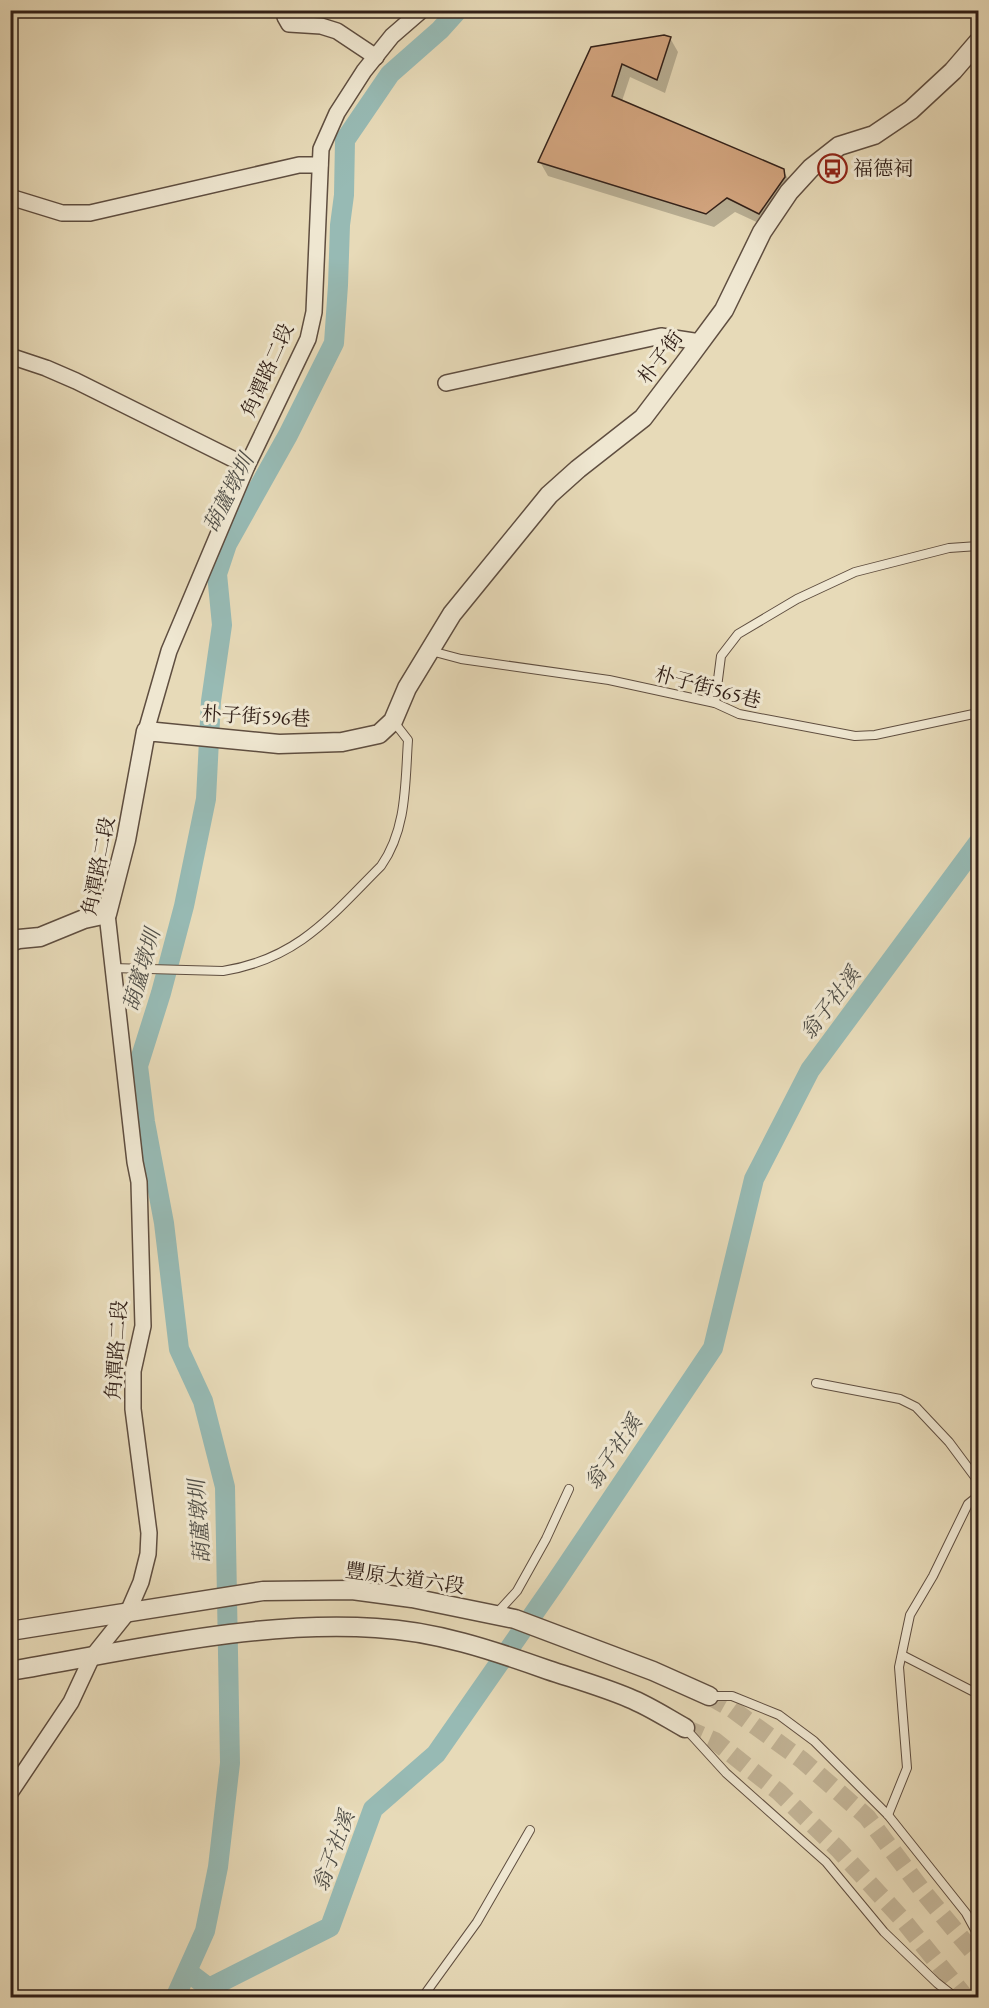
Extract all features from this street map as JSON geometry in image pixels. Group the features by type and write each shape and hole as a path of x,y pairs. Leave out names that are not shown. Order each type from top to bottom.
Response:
{"street":[{"path":"285,10 285,17 289,24 321,26 337,31 376,57"},
{"name":"角潭路二段","path":"10,1793 71,1702 92,1658 128,1612 141,1582 148,1554 149,1533 133,1408 133,1371 143,1326 139,1182 107,914 126,840 146,731 169,651 247,466 302,355 312,326 321,149 337,112 350,91 392,36 422,10"},
{"name":"朴子街","path":"393,721 406,688 452,614 549,495 643,418 724,310 762,232 789,192 811,168 839,146 874,135 911,110 953,71 978,42"},
{"path":"10,197 62,213 90,213 299,165 320,165"},
{"path":"446,382 661,336 700,342"},
{"path":"10,356 76,381 247,466"},
{"name":"朴子街596巷","path":"146,731 226,741 279,744 342,741 379,734 393,721"},
{"path":"10,942 40,938 84,919 107,914"},
{"name":"豐原大道六段","path":"10,1631 260,1591 352,1590 412,1598 514,1619 653,1671 709,1696"},
{"path":"10,1671 185,1641 266,1630 321,1627 411,1631 486,1648 630,1698 686,1728"}],"lane":[{"path":"715,703 721,656 738,634 758,622 797,599 855,572 949,549 978,546"},
{"name":"朴子街565巷","path":"429,651 461,658 609,680 715,703 740,714 855,736 876,735 978,712"},
{"path":"112,968 223,971 239,968 287,951 317,930 381,866 398,834 404,805 408,740 393,721"},
{"path":"816,1383 900,1399 916,1407 949,1442 978,1480"},
{"path":"495,1615 517,1591 546,1539 568,1490"},
{"path":"888,1815 907,1768 899,1667 910,1615 933,1576 968,1504 978,1496"},
{"path":"902,1654 978,1694"},
{"path":"709,1696 732,1696 779,1715 814,1741 888,1815 966,1913 978,1935"},
{"path":"686,1728 726,1773 826,1862 885,1932 937,1983 956,1998"},
{"path":"422,1998 477,1922 530,1830"}],"building":[{"path":"664,35 671,37 657,80 622,64 612,96 784,169 785,177 759,214 727,198 706,214 538,162 591,47"}],"waterway":[{"name":"葫蘆墩圳","path":"175,1998 205,1931 218,1867 230,1763 225,1487 203,1401 179,1349 164,1223 145,1122 138,1066 161,993 184,906 206,799 211,701 222,625 217,574 227,544 288,435 334,343 340,225 344,195 345,140 390,74 440,30 458,10"},
{"name":"翁子社溪","path":"188,1972 209,1988 330,1927 373,1809 436,1754 555,1583 713,1348 754,1179 810,1070 978,843"}],"tunnel":[{"path":"709,1696 732,1709 802,1760 867,1817 925,1894 978,1958"},
{"path":"685,1728 715,1741 779,1792 838,1849 902,1919 966,1998"}],"place":[{"name":"福德祠","path":"832,168"}]}
